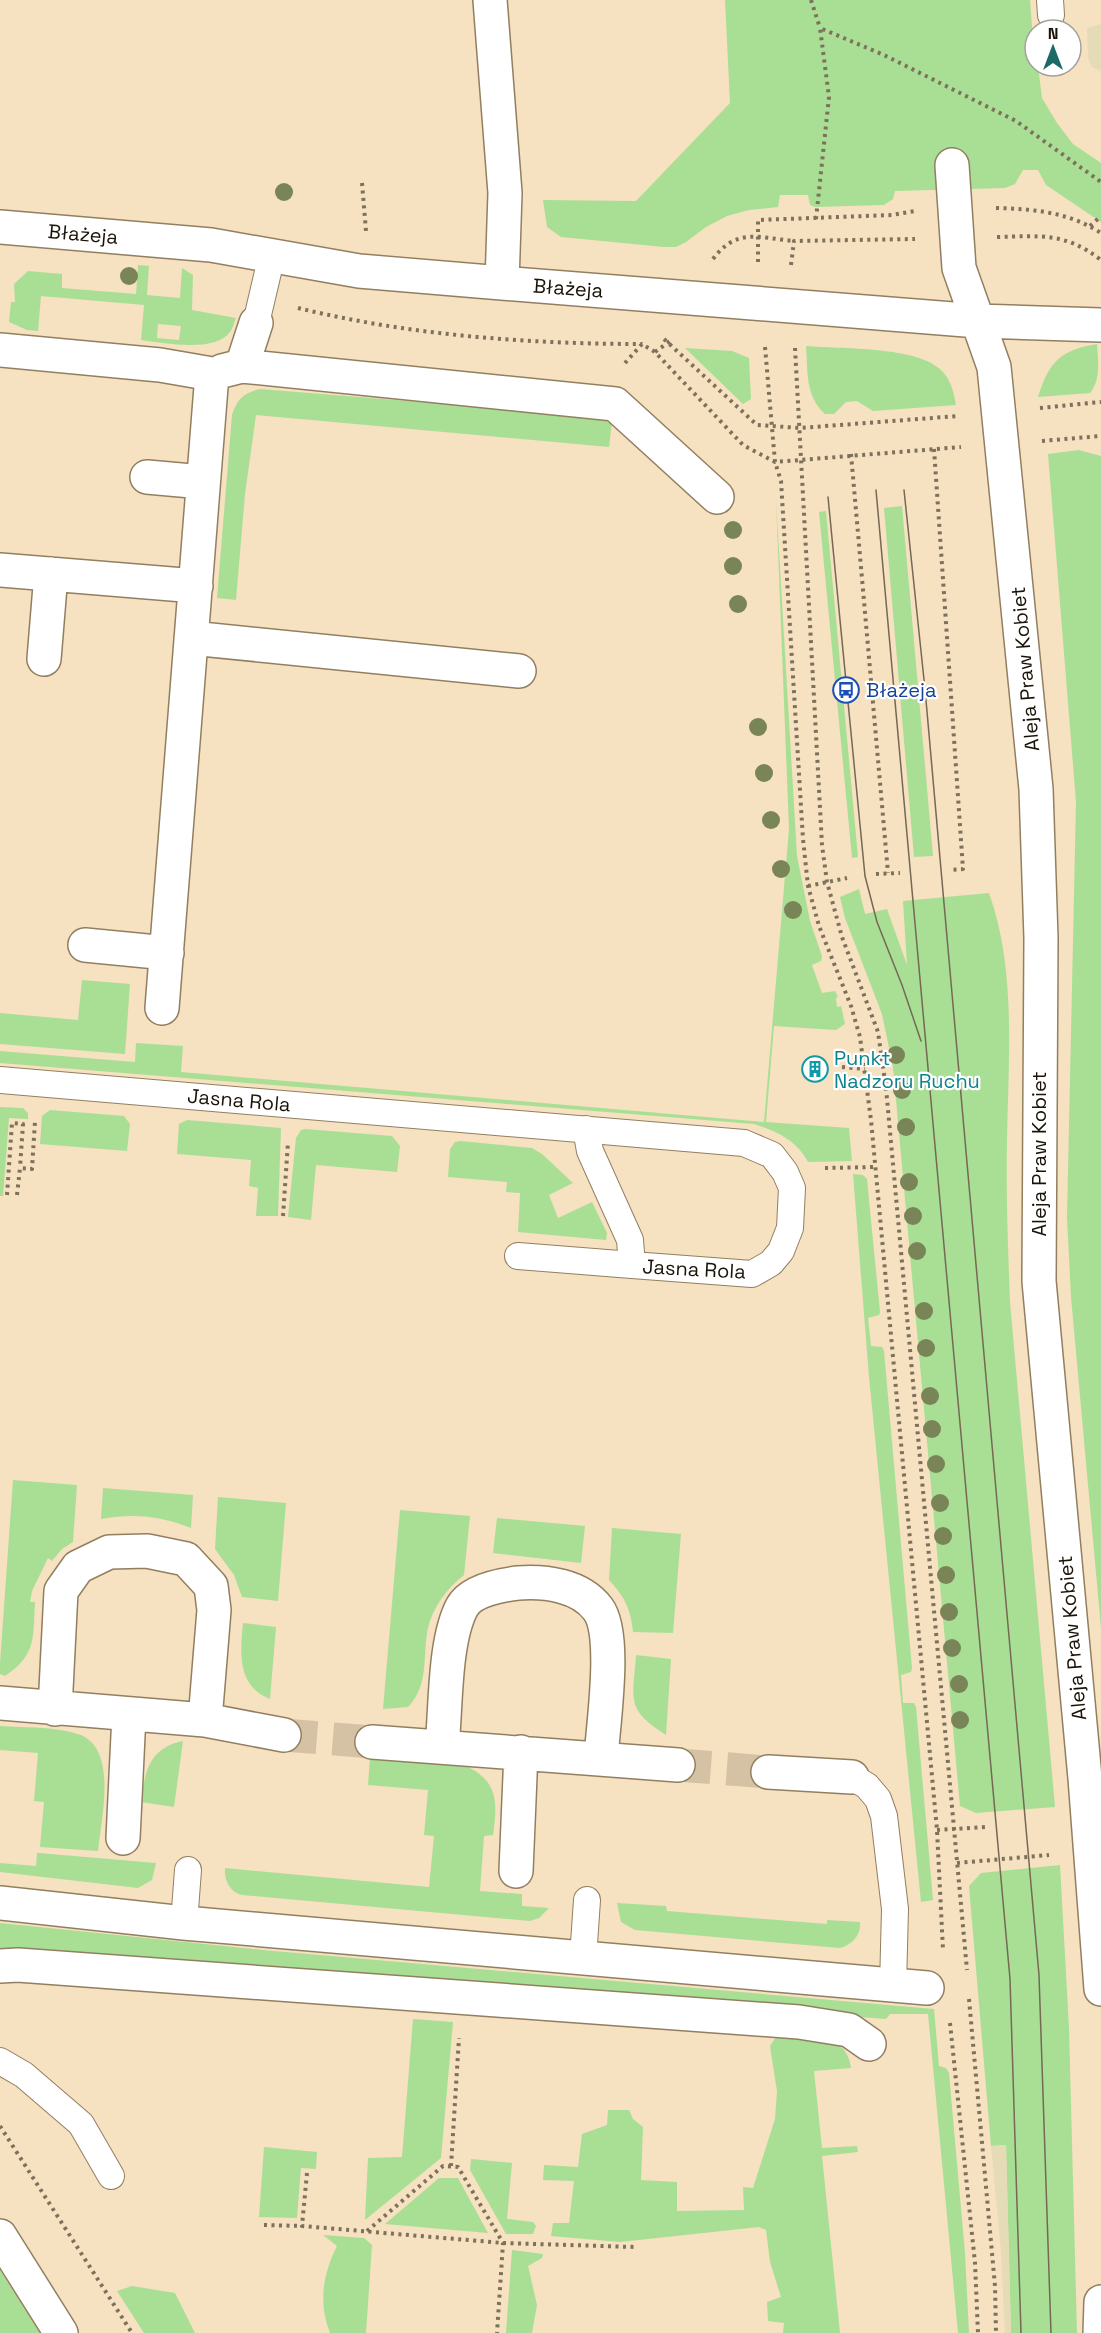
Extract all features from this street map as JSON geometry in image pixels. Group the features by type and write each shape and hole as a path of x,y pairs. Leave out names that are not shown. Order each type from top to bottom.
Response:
{"street":[{"path":"490,0 505,193 502,283"},
{"name":"Aleja Praw Kobiet","path":"952,165 959,268 994,367 1000,411 1036,789 1041,938 1039,1281 1085,1778 1101,1989"},
{"name":"Błażeja","path":"0,227 211,245 359,270 502,283 978,321 1101,325"},
{"path":"162,1008 203,482 227,370 259,311"},
{"path":"0,350 615,404 660,442 717,497"},
{"path":"147,477 203,482"},
{"path":"0,570 196,586"},
{"path":"44,659 51,574"},
{"path":"191,638 519,671"},
{"path":"85,945 167,952"},
{"path":"55,1709 61,1591 78,1567 109,1552 147,1551 186,1559 211,1586 214,1610 205,1720"},
{"path":"442,1747 452,1631 463,1604 492,1586 532,1582 570,1587 598,1609 608,1643 601,1758"},
{"path":"0,1703 205,1720 284,1735"},
{"path":"123,1838 129,1715"},
{"path":"372,1742 678,1765"},
{"path":"516,1871 521,1752"},
{"path":"768,1772 852,1777"},
{"path":"0,1904 184,1923 927,1988"},
{"path":"0,1966 18,1965 799,2022 849,2030 869,2044"},
{"path":"0,2236 61,2333"},
{"path":"1100,2333 1101,2302"}],"lane":[{"path":"259,311 272,255"},
{"name":"Jasna Rola","path":"0,1080 586,1129 744,1143 772,1155 785,1172 792,1188 790,1228 781,1251 771,1263 752,1274 632,1265 630,1240 590,1151 586,1129"},
{"path":"518,1256 632,1265"},
{"path":"852,1777 867,1786 879,1798 884,1816 895,1909 893,1986"},
{"path":"184,1923 188,1870"},
{"path":"583,1958 587,1900"},
{"path":"0,2061 24,2075 81,2124 111,2176"}],"path":[{"path":"811,0 820,28 829,97 816,219"},
{"path":"820,28 884,55 1016,121 1101,182"},
{"path":"362,183 367,231"},
{"path":"995,208 1043,210 1090,226 1101,233"},
{"path":"759,272 758,220 892,215 919,210"},
{"path":"1090,226 1101,216"},
{"path":"998,237 1045,236 1081,245 1101,260"},
{"path":"790,274 794,241 917,239"},
{"path":"621,292 668,342 742,414 757,425 772,428 800,428 963,415"},
{"path":"259,311 333,317 443,333 568,344 642,344 655,352 743,445 775,462 964,446"},
{"path":"764,337 775,462 781,481 803,839 808,886 819,926 851,1006 865,1069 937,1830 944,1961"},
{"path":"655,352 674,338"},
{"path":"795,339 822,845 827,882 842,937 878,1032 886,1088 967,1974"},
{"path":"615,404 616,373 642,344"},
{"path":"1039,408 1101,402"},
{"path":"1041,441 1101,436"},
{"path":"934,449 963,869 949,870"},
{"path":"851,454 888,873"},
{"path":"876,874 900,873"},
{"path":"808,886 847,878"},
{"path":"842,1067 865,1069"},
{"path":"20,1168 32,1169 36,1113"},
{"path":"7,1195 12,1123 23,1125 17,1195"},
{"path":"283,1216 289,1135"},
{"path":"821,1168 875,1167"},
{"path":"937,1830 986,1827"},
{"path":"957,1863 1040,1856"},
{"path":"969,1996 995,2286 996,2333"},
{"path":"451,2166 461,1998"},
{"path":"949,2019 975,2263 978,2333"},
{"path":"0,2126 132,2333"},
{"path":"367,2231 443,2166 458,2167 503,2243 497,2333"},
{"path":"302,2226 308,2173"},
{"path":"264,2225 302,2226 503,2243 635,2247"}],"green space":[{"path":"725,0 1030,0 1031,18 1023,18 1023,78 1040,78 1042,98 1057,123 1073,144 1101,163 1101,222 1046,185 1038,170 1023,170 1015,184 1005,188 895,191 893,199 884,205 815,207 810,205 808,195 780,195 778,207 749,210 727,216 676,247 561,237 547,227 543,200 636,201 730,103"},
{"path":"138,265 149,266 147,295 180,298 182,268 193,275 192,310 236,318 231,331 223,338 201,345 141,340 144,305 41,296 38,331 27,330 9,322 11,302 15,302 14,284 28,271 62,274 62,288 136,294","holes":["158,324 181,326 179,340 157,338"]},
{"path":"1097,344 1097,376 1090,393 1038,397 1047,374 1058,359 1074,350"},
{"path":"806,346 878,350 916,357 931,363 948,378 956,405 873,411 857,401 846,402 834,414 825,414 811,391"},
{"path":"685,348 732,351 749,358 751,399 743,404"},
{"path":"260,389 595,416 612,421 609,447 256,415 245,494 236,600 217,598 232,415 242,398"},
{"path":"1079,450 1101,456 1101,1628 1071,1297 1067,1217 1076,802 1048,454"},
{"path":"776,500 797,856 810,921 822,956 821,961 812,965 822,993 835,991 838,997 836,998 837,1007 841,1006 845,1024 836,1030 774,1026 766,1122 849,1128 852,1161 808,1162 798,1148 785,1137 754,1124 0,1063 0,1051 135,1062 136,1043 183,1046 181,1072 764,1122 789,829"},
{"path":"902,506 933,856 914,857 884,508"},
{"path":"826,511 858,857 852,858 819,512"},
{"path":"859,889 865,914 887,909 907,965 903,901 989,893 998,923 1004,953 1009,1016 1007,1182 1010,1302 1055,1807 976,1813 960,1806 893,1067 882,1014 845,918 840,897"},
{"path":"82,980 130,984 125,1054 0,1044 0,1013 78,1020"},
{"path":"0,1107 23,1108 28,1113 28,1119 9,1118 3,1196 0,1196"},
{"path":"50,1110 124,1116 130,1124 127,1151 40,1144 42,1116"},
{"path":"187,1120 281,1128 278,1216 256,1216 258,1188 249,1186 251,1160 177,1154 179,1124"},
{"path":"301,1130 392,1136 400,1146 397,1172 316,1165 311,1220 288,1217 296,1138"},
{"path":"455,1142 532,1148 542,1154 573,1183 549,1195 558,1218 592,1202 607,1233 606,1240 518,1232 520,1193 506,1192 507,1182 448,1177 450,1149"},
{"path":"853,1174 863,1175 867,1179 880,1312 879,1315 868,1318 871,1346 882,1347 884,1351 912,1668 911,1672 901,1675 903,1703 914,1703 916,1707 933,1900 921,1902 869,1377"},
{"path":"13,1480 77,1485 73,1542 62,1549 52,1561 48,1558 32,1591 30,1602 35,1602 31,1644 23,1660 5,1676 0,1674 0,1663"},
{"path":"103,1488 193,1495 191,1528 147,1517 124,1516 101,1519"},
{"path":"218,1497 286,1503 278,1601 242,1597 234,1575 215,1549"},
{"path":"400,1510 470,1516 464,1575 442,1598 430,1620 420,1689 408,1707 383,1709"},
{"path":"497,1518 585,1526 581,1563 493,1553"},
{"path":"612,1528 681,1534 673,1633 633,1632 626,1604 609,1580"},
{"path":"243,1623 276,1627 270,1699 251,1686 246,1677 241,1646"},
{"path":"636,1655 671,1659 666,1735 644,1718 634,1702"},
{"path":"0,1726 59,1730 78,1734 91,1741 99,1753 103,1768 104,1803 98,1851 40,1847 44,1802 34,1801 38,1753 0,1750"},
{"path":"183,1741 174,1807 141,1802 144,1780 151,1762 163,1749"},
{"path":"370,1757 462,1764 483,1777 493,1792 495,1811 493,1835 484,1836 480,1891 522,1894 522,1906 549,1908 539,1918 530,1921 242,1895 231,1889 225,1868 429,1887 434,1836 424,1835 428,1790 368,1785"},
{"path":"37,1853 156,1863 152,1880 138,1888 0,1872 0,1863 36,1866"},
{"path":"1060,1865 1069,2028 1077,2333 1011,2333 1006,2145 991,2146 969,1886 981,1873"},
{"path":"617,1903 666,1906 667,1911 827,1924 827,1920 860,1922 860,1927 855,1938 840,1948 635,1930 621,1922"},
{"path":"0,1923 263,1950 934,2009 939,2066 946,2068 949,2073 965,2253 969,2333 958,2333 928,2014 890,2014 886,2019 0,1949"},
{"path":"413,2019 453,2022 441,2158 365,2220 368,2158 402,2157"},
{"path":"778,2034 812,2035 833,2041 842,2047 848,2056 851,2068 814,2071 822,2148 857,2146 858,2152 822,2156 840,2333 783,2333 784,2323 768,2321 767,2302 781,2297 770,2262 766,2230 759,2227 620,2242 551,2236 553,2223 569,2223 574,2181 543,2180 544,2165 578,2167 582,2134 607,2125 608,2110 629,2110 633,2119 643,2127 641,2180 677,2182 677,2211 744,2210 743,2187 753,2188 775,2119 777,2091 770,2046"},
{"path":"264,2147 317,2152 316,2169 301,2168 297,2218 259,2217"},
{"path":"471,2159 512,2163 507,2219 533,2222 536,2226 533,2234 506,2234 470,2170"},
{"path":"439,2178 458,2178 488,2233 385,2224"},
{"path":"323,2235 364,2238 372,2245 366,2333 330,2333 323,2300 325,2278 337,2246"},
{"path":"512,2250 543,2254 542,2258 528,2266 537,2305 532,2333 506,2333"},
{"path":"0,2270 40,2333 0,2333"},
{"path":"132,2286 175,2293 195,2333 144,2333 117,2291"}],"sand":[{"path":"1101,24 1101,71 1092,67 1088,58 1087,28"},
{"path":"1006,2145 1011,2333 1005,2333 1001,2251 991,2146"}],"tunnel":[{"path":"284,1735 372,1742"},
{"path":"678,1765 768,1772"}],"tram line":[{"path":"876,490 1010,1979 1021,2333"},
{"path":"904,490 925,689 1039,1975 1051,2333"},
{"path":"828,497 865,876 877,922 921,1041"}],"place":[{"name":"Błażeja","path":"846,690"},
{"name":"Punkt Nadzoru Ruchu","path":"815,1069"}]}
